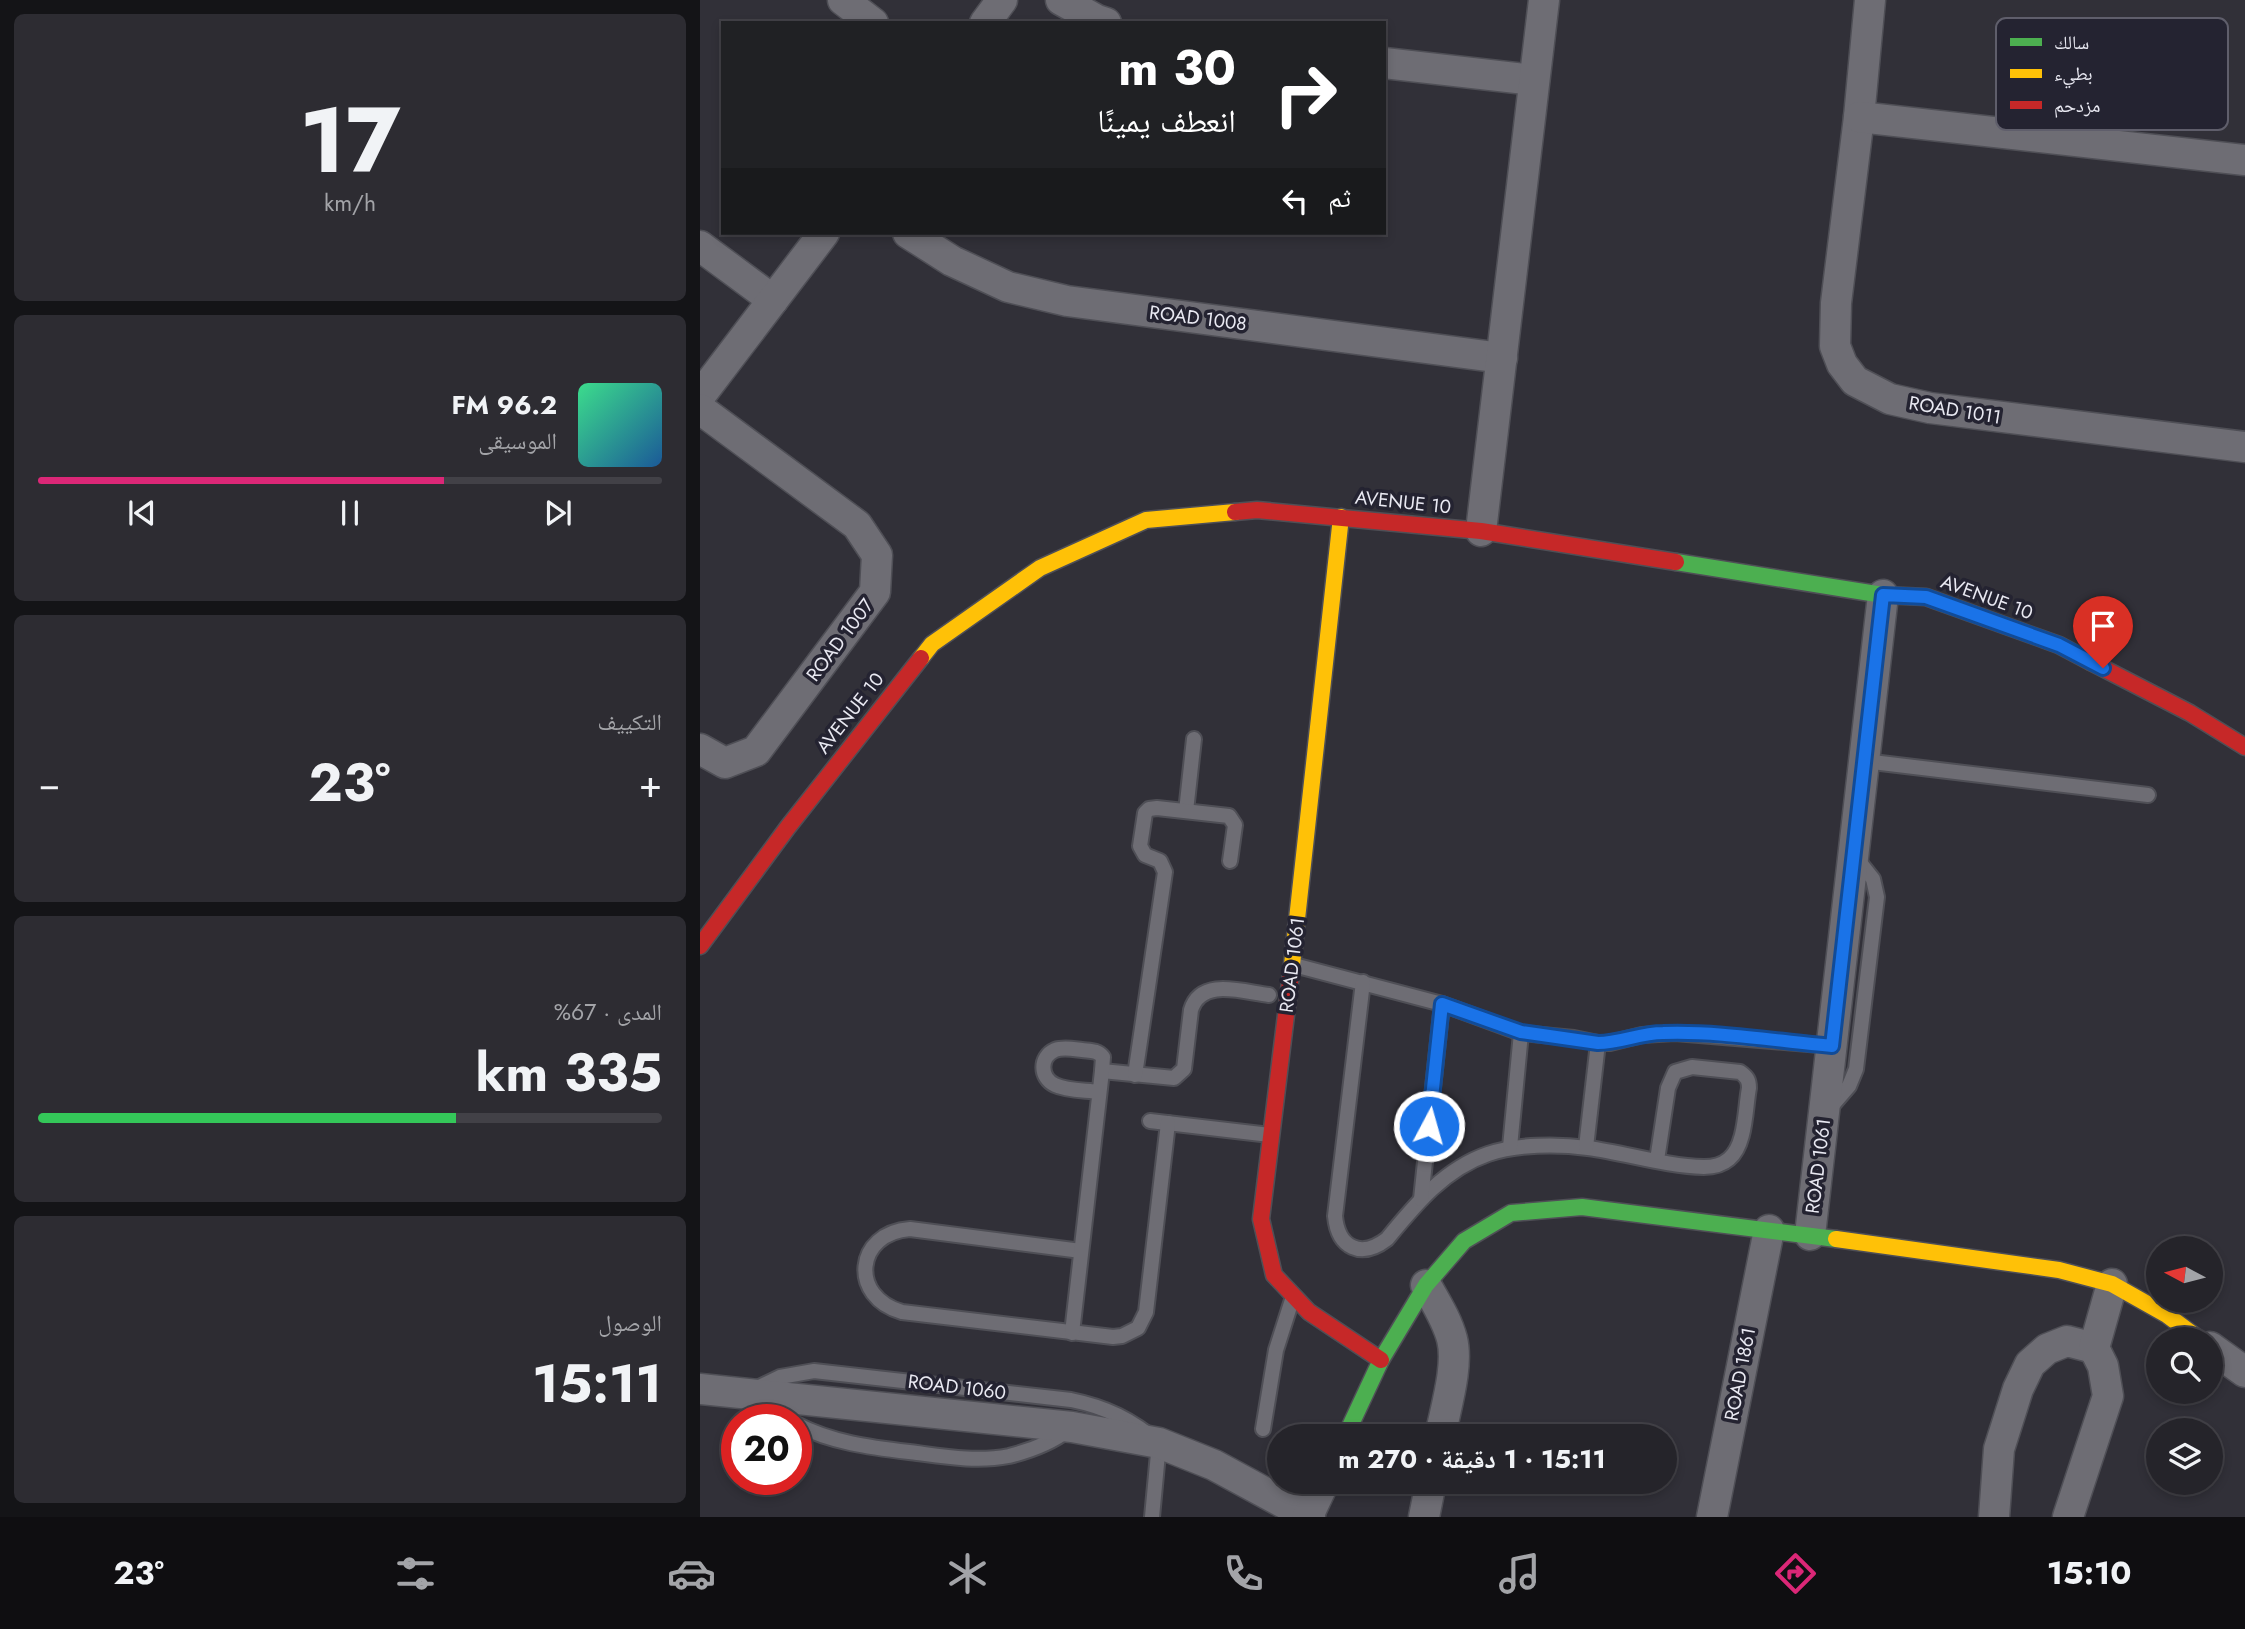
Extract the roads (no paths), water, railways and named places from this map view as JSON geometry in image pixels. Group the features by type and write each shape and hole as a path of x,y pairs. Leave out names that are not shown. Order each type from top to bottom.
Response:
{"street":[{"path":"843,0 870,21"},
{"path":"986,21 1002,0"},
{"path":"1061,0 1100,21"},
{"path":"1481,531 1544,0"},
{"name":"ROAD 1011","path":"1870,0 1859,117 1836,303 1835,346 1842,364 1854,381 1890,399 1930,408 2245,447"},
{"path":"1386,62 1534,80"},
{"path":"1859,117 2245,160"},
{"path":"700,396 822,235"},
{"name":"ROAD 1008","path":"911,235 952,261 1007,287 1067,301 1502,358"},
{"path":"700,246 773,300"},
{"name":"ROAD 1007","path":"700,409 857,525 877,555 875,592 756,751 725,764 700,749"},
{"name":"AVENUE 10","path":"700,946 788,827 932,644 1040,568 1146,520 1257,510 1341,517 1481,531 1883,595 1926,597 2059,645 2190,713 2245,747"},
{"name":"ROAD 1061","path":"1341,517 1261,1219 1274,1275 1309,1311 1381,1360"},
{"name":"ROAD 1061","path":"1810,1235 1883,595"},
{"name":"ROAD 1061","path":"1351,1424 1381,1360 1426,1285 1464,1241 1511,1213 1582,1207 2059,1270 2112,1284 2183,1327"},
{"name":"ROAD 1861","path":"1712,1517 1769,1230"},
{"path":"2068,1517 2108,1396 2103,1366 2094,1348 2112,1284"},
{"path":"1426,1285 1447,1322 1453,1343 1453,1363 1442,1424"},
{"path":"1994,1517 1999,1449 2018,1389 2030,1364 2047,1349 2067,1341 2094,1348"},
{"path":"2223,1356 2245,1372"},
{"name":"ROAD 1060","path":"700,1389 1072,1427 1159,1443 1214,1465 1309,1517"},
{"path":"1309,1517 1319,1494"},
{"path":"1424,1517 1429,1494"}],"lane":[{"path":"1185,811 1194,739"},
{"path":"1864,761 2148,795"},
{"path":"1295,797 1312,784"},
{"path":"1135,1074 1165,872 1160,861 1145,855 1140,846 1144,813 1153,807 1225,814 1235,825 1230,861"},
{"path":"1824,1114 1849,1086 1856,1069 1877,897 1873,879 1853,853"},
{"path":"1292,965 1442,1004 1521,1032 1598,1043 1610,1043 1643,1035 1675,1033 1832,1046"},
{"path":"1363,982 1335,1216 1336,1228 1342,1240 1352,1247 1364,1250 1377,1247 1440,1181 1461,1166 1510,1147 1586,1147 1657,1160 1706,1167 1719,1165 1730,1158 1738,1147 1749,1088 1746,1076 1740,1072 1692,1067 1675,1072 1668,1088 1657,1160"},
{"path":"1102,1071 1168,1078 1179,1075 1184,1069 1191,1010 1200,994 1214,989 1269,994"},
{"path":"1421,1199 1442,1004"},
{"path":"1270,1021 1284,1033"},
{"path":"1510,1147 1521,1032"},
{"path":"1586,1147 1598,1043"},
{"path":"1072,1333 1100,1092 1103,1057 1095,1051 1057,1049 1049,1053 1043,1069 1052,1084 1100,1092"},
{"path":"1150,1121 1271,1135"},
{"path":"1082,1251 910,1229 896,1230 883,1236 872,1247 866,1259 865,1274 868,1288 876,1300 888,1308 902,1312 1072,1333 1122,1336 1138,1328 1146,1312 1168,1123"},
{"path":"1263,1429 1280,1331 1293,1295"},
{"name":"ROAD 1060","path":"764,1404 748,1393 780,1377 814,1371 1095,1405 1140,1427 1159,1443"},
{"path":"812,1431 860,1446 981,1459 1008,1456 1034,1448 1059,1437 1072,1427"},
{"path":"1152,1517 1159,1443"}]}
